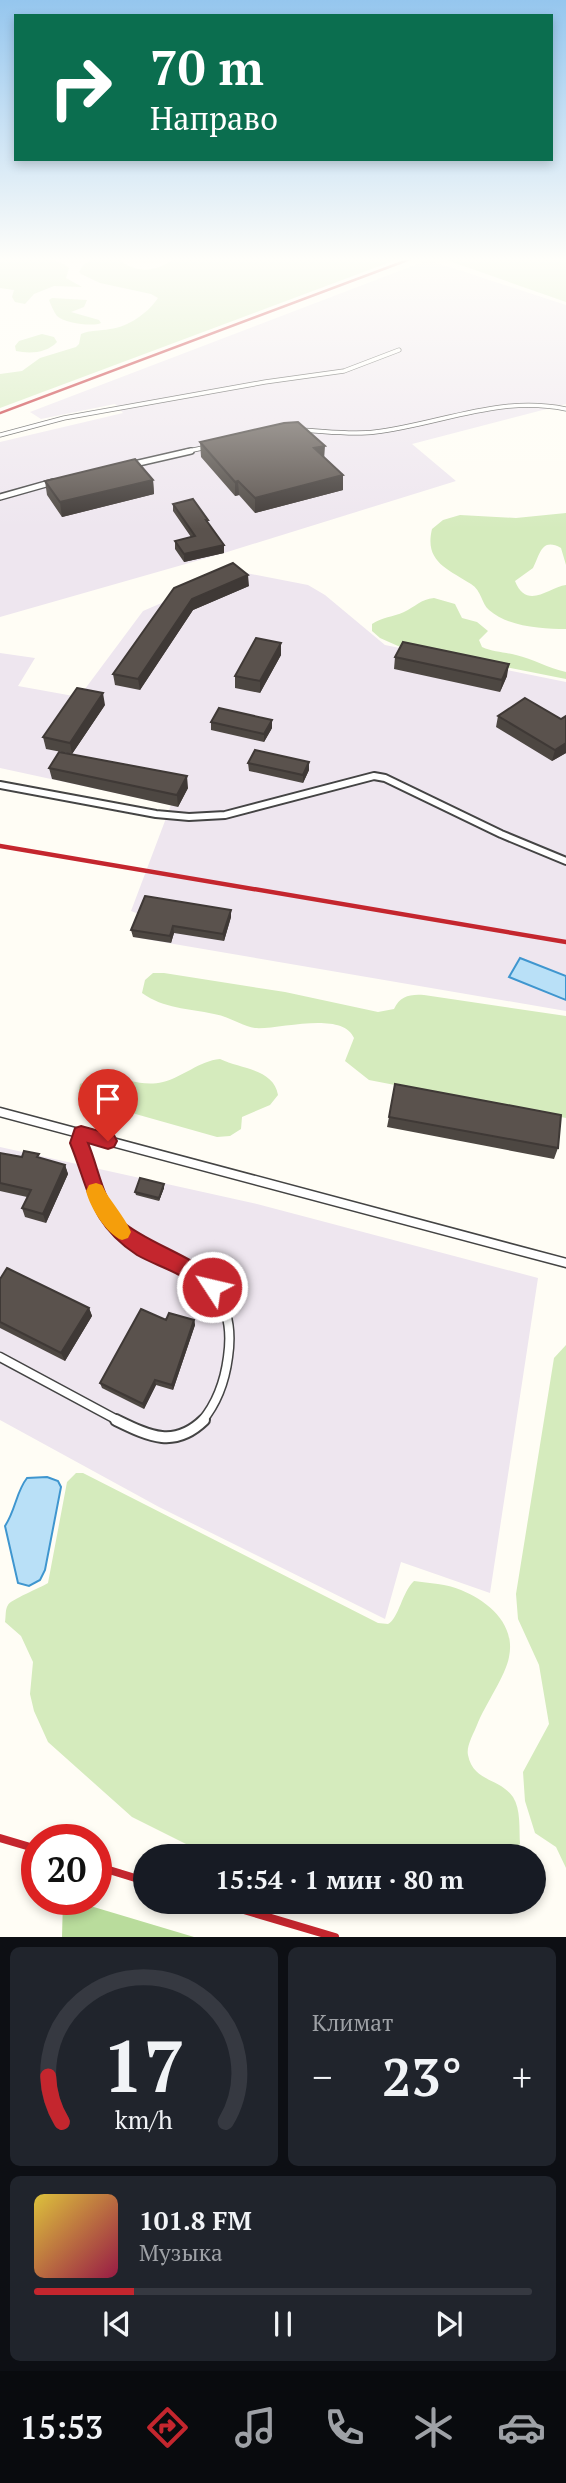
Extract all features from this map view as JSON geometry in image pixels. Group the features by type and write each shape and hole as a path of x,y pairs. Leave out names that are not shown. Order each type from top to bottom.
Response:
{"lane":[{"path":"0,435 64,418 265,382 344,371 398,351"},
{"path":"291,429 374,432 484,408 549,405 566,409"},
{"path":"125,466 220,444"},
{"path":"0,497 64,480"},
{"path":"0,785 156,814 190,817 225,815 374,776 385,778 501,834 566,861"},
{"path":"0,1112 566,1263"},
{"path":"0,1357 99,1412 160,1438 180,1437 197,1427 214,1404 225,1374 230,1342 227,1312 212,1287 187,1269 145,1249 116,1227 98,1200 91,1171 79,1143 81,1134"}],"shaded area":[{"path":"197,348 566,348 566,404 412,444 456,481 224,553 0,617 0,442 123,413 115,404 41,419 30,412"},
{"path":"236,571 308,585 325,595 385,645 566,682 566,1011 133,937 141,915 131,911 171,805 0,768 0,653 35,658 18,686 79,697 143,611"},
{"path":"0,1147 257,1204 538,1278 490,1593 401,1562 385,1619 159,1507 0,1420"}],"green space":[{"path":"15,348 47,348 38,352 16,351"},
{"path":"71,348 159,348 0,408 0,374 22,371 40,358"},
{"path":"566,513 566,565 561,548 554,545 545,546 533,568 515,581 520,590 532,596 566,585 566,629 526,626 497,616 486,607 475,587 446,569 431,549 432,529 443,520 460,515 516,518"},
{"path":"434,598 455,604 462,618 477,622 488,631 479,640 482,647 566,672 566,679 398,646 372,631 372,624"},
{"path":"153,973 285,992 378,1012 394,1009 402,999 419,995 566,1016 566,1118 369,1080 345,1061 354,1038 347,1030 337,1025 309,1023 255,1028 219,1015 168,1005 142,993 145,980"},
{"path":"220,1059 263,1075 275,1086 278,1095 270,1105 242,1117 241,1129 230,1136 217,1137 93,1102 85,1098 79,1090 80,1084 105,1078 143,1083 163,1082"},
{"path":"566,1345 566,1868 556,1847 535,1833 525,1801 523,1772 549,1724 539,1665 518,1619 516,1594 554,1358"},
{"path":"76,1473 83,1473 378,1623 388,1624 392,1621 414,1581 456,1588 490,1607 504,1624 508,1634 509,1657 471,1740 468,1755 475,1770 508,1791 516,1802 520,1844 186,1844 132,1817 48,1742 34,1711 30,1694 33,1662 21,1636 5,1622 6,1609 10,1603 48,1583 67,1482"},
{"path":"112,1912 194,1937 62,1937 63,1915 112,1915"}],"water":[{"path":"520,958 566,976 566,1000 509,977"},
{"path":"47,1477 58,1481 61,1487 45,1570 40,1580 29,1586 18,1583 5,1526 27,1478"}],"building":[{"path":"298,422 325,446 314,448 343,475 255,498 238,481 235,482 200,442 284,423"},
{"path":"135,459 153,480 60,502 45,481"},
{"path":"193,499 224,545 184,554 175,541 195,536 173,504"},
{"path":"233,563 248,575 192,599 138,679 113,674 174,588"},
{"path":"256,638 281,643 260,681 235,676"},
{"path":"403,642 509,664 502,680 395,657"},
{"path":"77,688 103,693 70,743 43,737"},
{"path":"525,698 561,719 566,716 566,743 555,750 498,716"},
{"path":"219,708 272,720 264,734 211,722"},
{"path":"255,750 309,762 303,775 248,763"},
{"path":"59,752 187,776 177,795 49,768"},
{"path":"145,896 231,910 223,934 173,926 170,936 131,930"},
{"path":"395,1084 561,1115 558,1148 389,1117"},
{"path":"24,1151 65,1165 43,1214 22,1208 31,1190 0,1183 0,1153 22,1157"},
{"path":"140,1178 164,1184 159,1198 135,1192"},
{"path":"7,1268 89,1308 61,1353 0,1322 0,1279"},
{"path":"141,1309 166,1320 169,1313 194,1320 172,1385 155,1380 143,1404 100,1383"}],"railway":[{"path":"0,413 172,348"},
{"path":"0,846 566,942"},
{"path":"0,1838 21,1844"},
{"path":"112,1871 133,1877"},
{"path":"257,1914 335,1937"}],"slow traffic":[{"path":"96,1191 98,1200 122,1232"}],"route":[{"path":"108,1141 81,1134 79,1143 91,1171 98,1200 116,1227 145,1249 187,1269 212,1287"}]}
